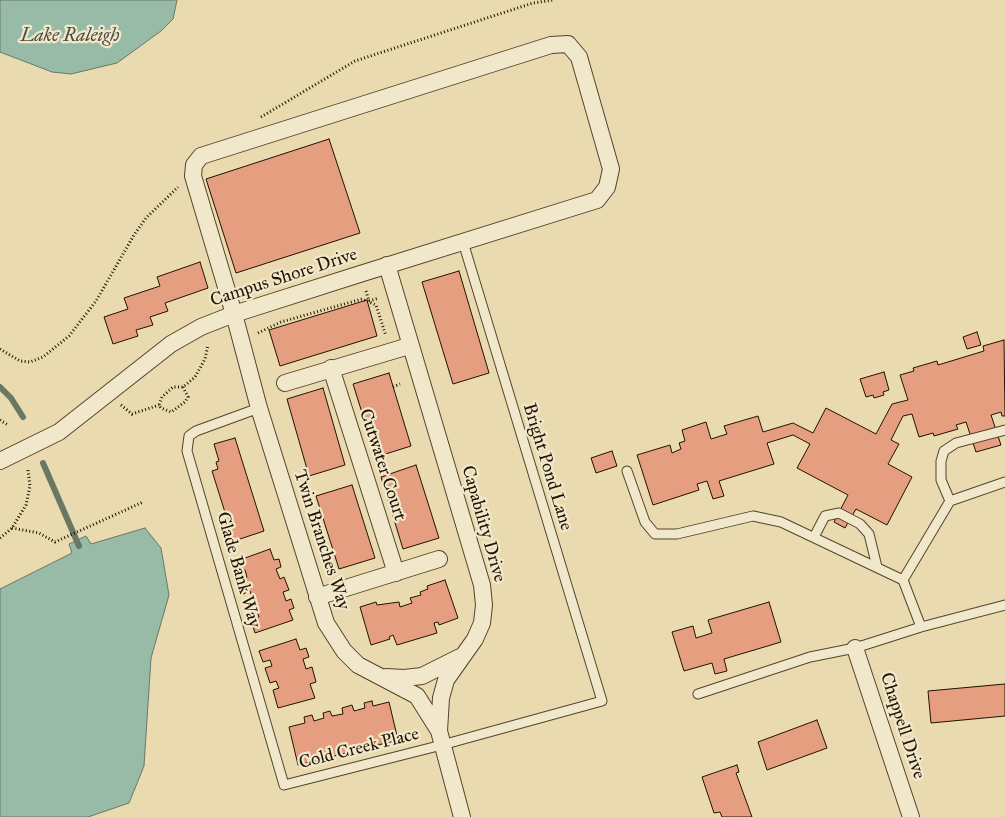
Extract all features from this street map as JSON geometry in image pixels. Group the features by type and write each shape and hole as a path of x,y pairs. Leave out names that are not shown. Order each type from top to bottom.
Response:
{"street":[{"name":"Twin Branches Way","path":"441,738 417,696 358,665 344,651 326,623 259,408 234,314 193,176 194,165 201,156 551,45 568,44 579,57 611,169 607,187"},
{"name":"Campus Shore Drive","path":"0,461 45,440 72,423 146,362 185,334 234,314 597,200 607,187"},
{"name":"Capability Drive","path":"387,265 409,346 482,584 484,605 482,623 475,639 443,689 441,738 462,817"},
{"path":"285,383 409,346"},
{"name":"Cutwater Court","path":"331,368 396,573"},
{"path":"317,597 439,559"},
{"name":"Chappell Drive","path":"856,648 911,817"},
{"path":"377,676 404,678 422,676 464,654"}],"lane":[{"name":"Bright Pond Lane","path":"463,242 602,702"},
{"name":"Glade Bank Way","path":"259,408 196,431 189,436 187,451 284,785"},
{"path":"950,501 941,480 944,451 956,443 1005,430"},
{"path":"627,471 645,522 655,534 677,534 753,516 781,522 903,580 921,627"},
{"path":"903,580 950,501 1005,482"},
{"path":"814,537 825,516 839,513 860,524 869,534 877,567"},
{"path":"698,694 810,657 856,648 921,627 1005,605"},
{"name":"Cold Creek Place","path":"284,785 441,738 602,702"}],"path":[{"path":"360,274 369,301"},
{"path":"369,301 394,293"},
{"path":"258,334 281,322 362,300 376,305 391,351"},
{"path":"115,410 122,404 132,414 158,404 162,397 174,387 183,387 195,377 205,359 208,345"},
{"path":"393,387 400,384"},
{"path":"158,404 171,412 185,402 187,393 183,387"},
{"path":"0,420 8,424"},
{"path":"0,538 12,528 29,496 28,470"},
{"path":"12,528 39,533 55,542 143,502"}],"water":[{"name":"Lake Raleigh","path":"0,0 177,0 173,19 161,31 117,63 71,74 52,72 0,52"},
{"path":"145,528 161,548 169,595 151,658 144,766 129,803 88,817 0,817 0,589 72,553 69,544 86,536 91,544"}],"building":[{"path":"329,139 360,233 236,273 206,179"},
{"path":"200,262 208,288 165,303 168,311 150,317 153,325 136,330 138,336 113,344 104,317 128,309 124,298 160,286 157,277"},
{"path":"459,271 489,373 453,384 422,282"},
{"path":"367,300 377,336 280,366 269,330"},
{"path":"977,332 981,345 967,349 963,337"},
{"path":"1004,340 1005,416 1002,416 1001,412 991,415 1001,445 976,452 966,422 956,425 958,429 934,436 933,433 919,437 912,414 903,416 891,440 899,444 888,464 912,477 887,525 856,509 845,528 834,522 848,495 797,468 810,444 793,435 767,443 774,464 719,481 724,496 713,499 707,481 697,484 699,490 653,505 637,455 670,445 672,453 681,449 679,443 685,441 682,430 706,422 711,439 727,434 724,426 758,416 763,432 793,423 813,433 826,408 876,434 892,404 908,400 900,375 914,371 913,368 937,361 938,365 984,351 983,346"},
{"path":"884,372 889,390 883,392 884,395 874,398 873,395 866,397 860,379"},
{"path":"389,373 411,446 376,457 353,384"},
{"path":"323,388 345,465 309,476 287,399"},
{"path":"235,438 264,531 234,541 212,471 218,469 216,462 219,461 214,444"},
{"path":"612,451 617,466 596,473 591,458"},
{"path":"416,465 439,538 403,549 381,477"},
{"path":"352,485 375,558 339,569 316,496"},
{"path":"270,549 274,560 279,559 281,567 276,569 280,579 284,577 289,590 283,592 286,601 291,599 294,608 289,610 293,620 255,633 251,620 259,617 257,612 250,614 245,600 252,597 250,591 243,594 239,580 247,577 245,570 238,573 234,562"},
{"path":"445,580 458,618 439,625 438,622 434,623 437,633 397,645 393,635 389,637 390,639 371,645 360,607 376,602 377,605 399,602 400,607 412,603 410,598 421,595 420,592 428,589 427,586"},
{"path":"769,602 781,642 724,659 727,671 715,674 712,663 684,671 672,632 693,626 696,638 712,633 708,620"},
{"path":"296,639 300,650 306,648 309,657 303,659 306,669 312,667 316,682 310,684 315,698 278,708 273,690 279,688 276,681 270,683 265,668 272,666 270,660 263,662 259,651"},
{"path":"1005,684 1005,716 931,723 928,691"},
{"path":"372,701 373,706 389,702 398,740 298,765 289,727 305,723 304,717 312,715 314,721 324,718 323,713 330,711 332,716 343,714 342,708 352,705 354,711 365,708 364,703"},
{"path":"817,720 827,748 767,770 758,742"},
{"path":"737,765 739,772 736,773 752,817 722,817 720,812 714,813 702,777"}],"waterway":[{"path":"0,387 11,398 23,417"},
{"path":"43,463 79,546"}]}
